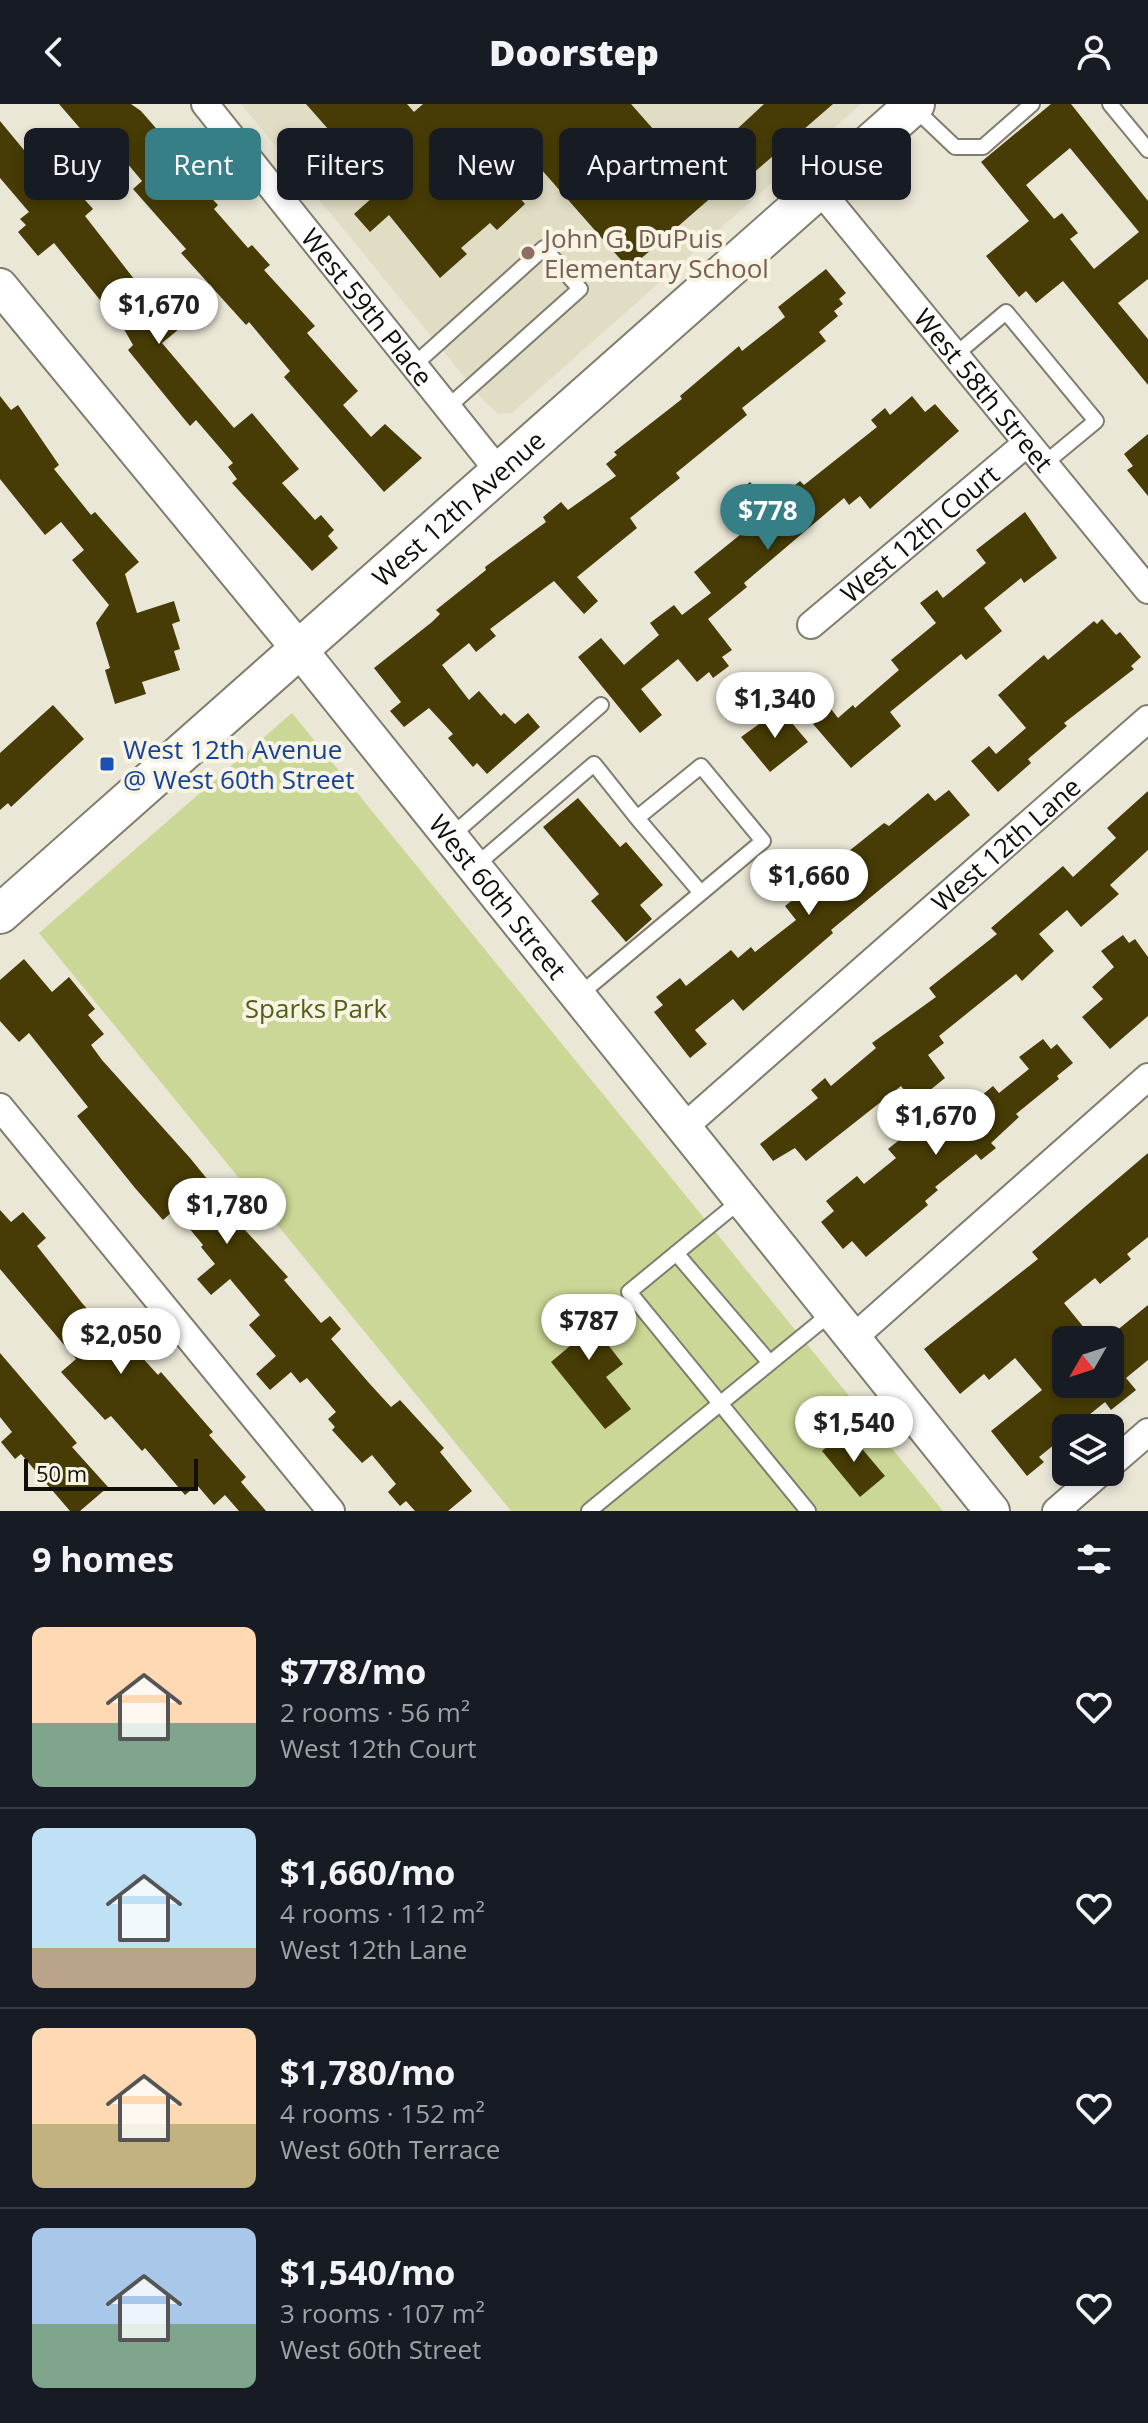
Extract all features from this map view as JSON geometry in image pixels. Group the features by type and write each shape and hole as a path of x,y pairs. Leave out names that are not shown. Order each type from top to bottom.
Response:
{"main road":[{"name":"West 12th Avenue","path":"888,128 914,105"},
{"name":"West 12th Avenue","path":"0,914 807,200"}],"street":[{"name":"West 59th Place","path":"205,104 500,473"},
{"name":"West 58th Street","path":"828,200 1148,590"},
{"name":"West 60th Street","path":"0,286 299,649 992,1511"},
{"name":"West 12th Court","path":"811,625 1027,443"},
{"name":"West 12th Lane","path":"683,1128 1148,719"},
{"path":"842,1326 1148,1077"},
{"path":"0,1107 331,1511"},
{"path":"1124,1453 1148,1432"},
{"path":"1056,1511 1085,1486"}],"lane":[{"path":"914,105 955,147 983,147 1032,104"},
{"path":"1110,104 1148,150"},
{"path":"414,365 544,248 580,289 448,407"},
{"path":"955,355 1006,312 1096,421 1044,464"},
{"path":"450,837 601,705"},
{"path":"474,867 594,764 701,893"},
{"path":"577,996 763,841 701,766 637,818"},
{"path":"741,1200 629,1292 808,1511"},
{"path":"676,1253 770,1363"},
{"path":"589,1511 770,1363 842,1326"}],"shaded area":[{"name":"John G. DuPuis Elementary School","path":"241,104 861,104 834,128 772,128 772,183 756,197 756,128 559,128 559,200 753,200 512,413 498,414 320,200 413,200 413,128 277,128 277,148"}],"green space":[{"name":"Sparks Park","path":"292,713 943,1511 511,1511 39,933"}],"building":[{"path":"59,104 131,104 141,111 156,128 145,128 145,200 213,200 218,205 214,209 248,248 252,245 270,265 264,270 315,326 307,333 358,391 343,405 371,437 385,424 422,458 384,492 284,377 290,371 249,322 246,325 181,253 186,249 133,189 142,181 129,165 129,128 80,128"},
{"path":"306,104 407,104 414,112 423,104 631,104 652,128 559,128 559,190 543,171 543,128 429,128 429,200 522,200 525,204 497,230 490,223 461,248 467,254 440,278 389,215 370,232 354,214 370,200 413,200 413,128 327,128"},
{"path":"764,104 833,104 805,128 772,128 772,157 756,171 756,128 738,128"},
{"path":"1051,104 1071,104 1148,201 1148,279 1118,303 1148,339 1148,385 1063,281 1036,303 1026,291 1019,297 986,256 1029,221 981,162","holes":["1070,148 1139,232 1094,269 1070,239 1078,233 1062,213 1054,219 1026,185"]},
{"path":"0,121 24,150 24,200 85,200 93,209 85,216 159,311 174,300 186,316 175,324 179,329 162,343 234,428 252,413 299,469 282,483 315,520 321,515 334,530 328,536 338,548 312,571 232,483 237,479 228,467 233,463 196,420 190,426 171,403 128,350 133,345 125,331 54,243 38,256 18,232 26,225 20,219 29,212 0,178"},
{"path":"568,200 708,200 629,269"},
{"path":"826,269 846,293 839,299 843,304 834,311 838,316 819,332 826,341 742,408 747,415 676,473 680,478 630,518 637,528 577,577 598,601 584,614 554,581 490,629 496,636 476,652 469,643 442,665 469,700 479,691 501,716 504,713 515,724 528,713 540,727 487,774 477,763 473,767 448,738 453,734 429,708 404,727 390,711 401,702 374,668 432,622 440,614 436,610 486,570 485,567 546,522 543,517 561,502 568,510 616,476 606,464 617,455 614,452 682,399 680,396 739,346 742,351 785,317 778,307"},
{"path":"0,396 11,410 18,405 59,465 54,469 91,515 95,512 139,562 125,574 137,613 174,601 180,621 172,624 180,649 174,651 180,670 142,682 146,694 115,704 105,670 110,668 96,623 109,605 72,560 84,550 61,522 45,535 0,479"},
{"path":"912,396 925,412 935,404 959,431 870,509 860,496 849,505 844,498 744,583 747,587 708,619 732,650 722,657 729,666 713,678 709,672 697,682 678,659 641,689 662,715 640,733 578,657 601,638 624,665 659,635 650,623 674,605 682,615 711,593 694,572 751,526 729,499 750,482 770,505 800,481 804,485 877,427 871,420 885,408 890,415"},
{"path":"1148,434 1148,496 1127,470 1133,466 1124,454"},
{"path":"1025,512 1057,558 1024,583 1021,578 984,608 1002,631 966,660 961,654 890,712 901,726 851,768 813,724 831,709 838,718 853,705 855,708 899,670 891,660 936,623 920,603 937,590 943,598 986,563 976,550"},
{"path":"1102,619 1116,635 1120,632 1141,657 1131,666 1134,669 1064,723 1067,726 1028,759 1031,763 998,792 971,761 989,746 996,754 1026,728 998,695 1044,655 1048,660 1094,621 1097,624"},
{"path":"53,705 84,739 11,807 8,803 0,810 0,753"},
{"path":"780,709 808,742 770,772 741,737"},
{"path":"949,790 970,815 831,930 833,933 743,1011 733,999 695,1030 707,1044 690,1058 654,1012 663,1005 656,997 680,978 686,986 731,950 738,958 751,947 755,952 796,920 785,906 804,891 784,868 801,853 819,875 884,823 889,826 928,793 935,801"},
{"path":"1148,791 1148,850 1110,885 1119,894 1081,927 1067,910 1039,934 1054,951 1022,981 1016,974 939,1036 944,1043 928,1055 945,1078 914,1103 901,1086 806,1161 795,1148 773,1161 760,1144 818,1098 811,1090 825,1078 831,1086 876,1048 872,1043 936,997 929,988 997,934 991,928 1063,866 1073,877 1116,838 1107,828"},
{"path":"578,798 620,847 626,842 663,885 640,905 652,919 626,942 591,901 599,894 543,827"},
{"path":"1123,935 1129,943 1135,939 1148,957 1148,1016 1110,1049 1082,1017 1103,999 1092,987 1114,967 1101,951"},
{"path":"24,959 52,992 69,977 95,1009 88,1015 104,1034 91,1045 102,1060 190,1158 217,1191 213,1195 288,1277 284,1280 321,1323 330,1316 341,1329 331,1339 369,1383 391,1407 400,1400 444,1448 440,1452 472,1491 448,1511 415,1511 406,1501 400,1506 388,1492 396,1484 372,1455 362,1463 332,1430 335,1427 328,1419 336,1412 307,1378 300,1383 291,1372 270,1390 256,1374 276,1356 249,1325 260,1315 230,1279 211,1295 197,1279 215,1264 201,1247 203,1245 174,1210 163,1220 135,1188 77,1116 88,1107 29,1033 19,1042 0,1021 0,980"},
{"path":"1043,1039 1051,1049 1057,1044 1073,1063 1057,1076 1059,1079 1016,1114 1019,1117 991,1143 996,1148 981,1160 976,1154 935,1187 938,1190 925,1201 928,1205 866,1257 852,1241 843,1249 821,1222 834,1211 826,1201 857,1176 864,1184 896,1158 888,1149 919,1124 930,1138 993,1086 999,1093 1029,1069 1019,1057"},
{"path":"1148,1153 1148,1237 1127,1254 1131,1259 1100,1284 1095,1278 1064,1303 1083,1326 1052,1326 1052,1398 1124,1398 1122,1326 1148,1305 1148,1360 1126,1378 1136,1390 1111,1410 1105,1402 1090,1414 1052,1414 1052,1446 1039,1457 1044,1462 1027,1476 991,1431 1042,1390 1015,1358 989,1380 984,1374 960,1394 924,1349 1038,1259 1032,1252"},
{"path":"0,1210 11,1222 23,1212 46,1238 37,1246 82,1303 121,1347 128,1342 158,1375 161,1372 213,1432 209,1435 246,1477 241,1482 266,1511 239,1511 225,1495 214,1505 197,1485 185,1495 145,1448 142,1451 111,1416 105,1420 61,1372 76,1359 0,1269"},
{"path":"578,1295 610,1336 605,1341 623,1364 606,1377 631,1409 605,1429 551,1362 570,1346 548,1319"},
{"path":"0,1353 77,1443 72,1447 108,1487 80,1511 70,1511 21,1454 15,1459 1,1442 12,1432 0,1417"},
{"path":"847,1431 885,1476 860,1497 822,1451"}],"place":[{"name":"John G. DuPuis Elementary School","path":"528,253"},
{"name":"West 12th Avenue @ West 60th Street","path":"107,764"}]}
